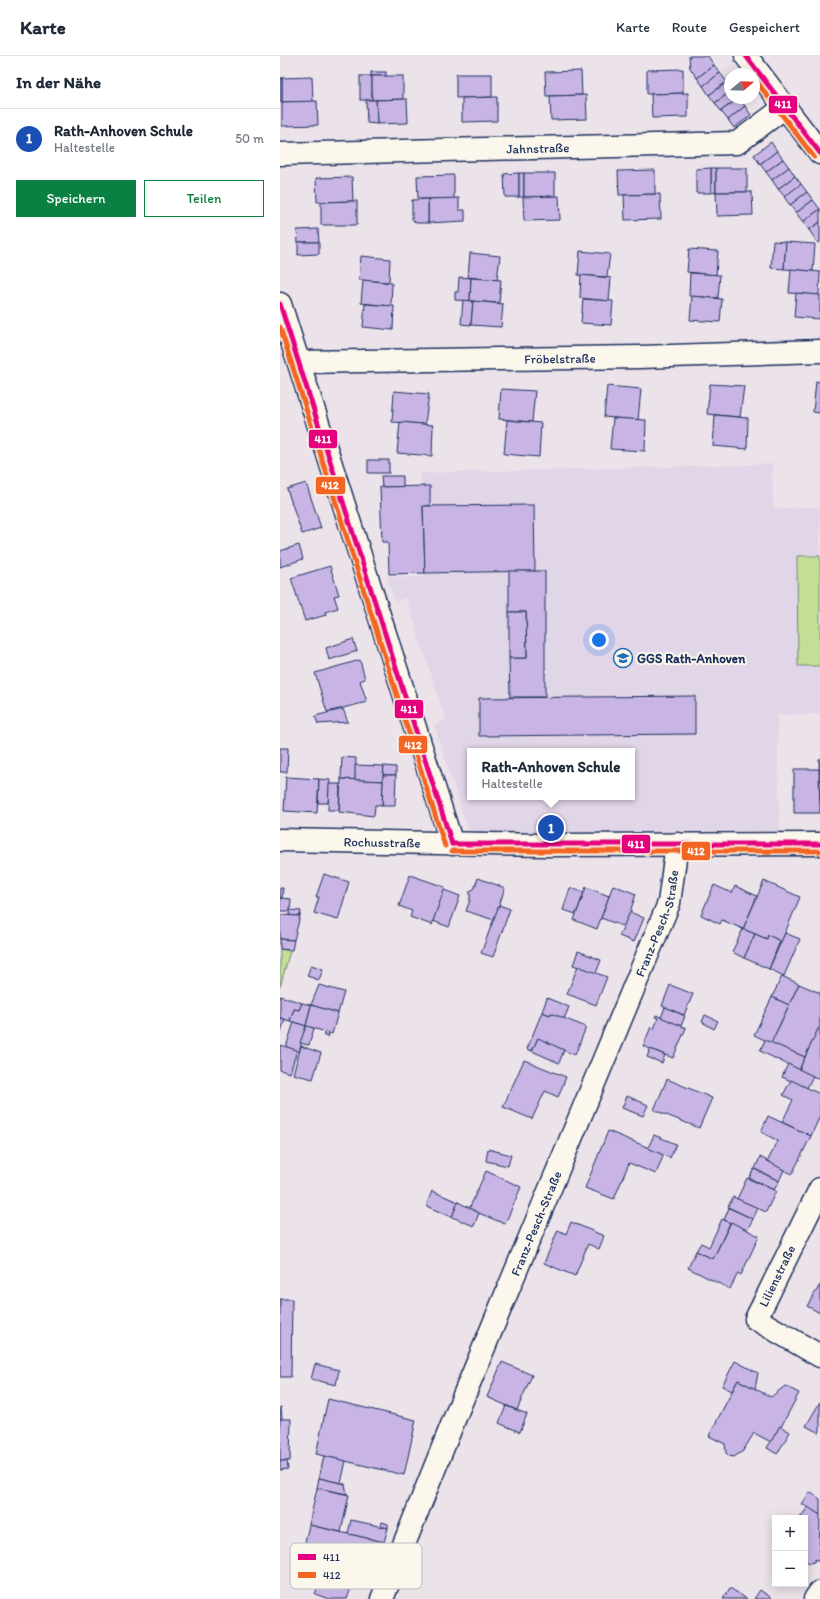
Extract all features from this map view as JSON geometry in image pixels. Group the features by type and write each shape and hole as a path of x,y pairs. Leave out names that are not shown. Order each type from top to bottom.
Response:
{"street":[{"path":"746,56 820,153"},
{"name":"Jahnstraße","path":"280,154 737,143 785,107"},
{"path":"280,304 452,844"},
{"name":"Fröbelstraße","path":"299,362 640,357 820,351"},
{"name":"Rochusstraße","path":"280,840 452,844 820,844"},
{"name":"Franz-Pesch-Straße","path":"405,1543 469,1384 669,903 677,844"},
{"name":"Lilienstraße","path":"820,1189 756,1319 820,1356"},
{"name":"Franz-Pesch-Straße","path":"382,1599 386,1589"},
{"path":"815,1599 820,1592"}],"shaded area":[{"name":"GGS Rath-Anhoven","path":"772,464 773,508 820,507 820,714 777,715 780,831 469,833 434,725 446,720 406,598 395,602 387,577 424,577 421,473"}],"green space":[{"path":"797,556 820,556 820,666 798,666"},
{"path":"280,949 290,951 280,987"}],"building":[{"path":"689,56 708,56 714,65 697,78 690,68"},
{"path":"714,65 720,73 703,86 697,78"},
{"path":"683,69 683,93 647,94 647,70"},
{"path":"581,71 582,95 546,96 545,72"},
{"path":"371,72 386,72 386,76 371,76"},
{"path":"720,73 724,78 724,84 709,95 703,86"},
{"path":"456,74 492,74 492,97 456,98"},
{"path":"360,76 372,76 372,100 360,100"},
{"path":"372,76 403,76 403,99 372,100"},
{"path":"312,77 313,102 282,102 282,78"},
{"path":"280,78 282,78 282,102 280,102"},
{"path":"724,84 724,96 715,103 709,95"},
{"path":"688,93 688,117 652,118 651,94"},
{"path":"586,95 587,119 551,120 550,96"},
{"path":"724,96 724,104 731,104 721,111 715,103"},
{"path":"497,97 497,121 462,122 462,98"},
{"path":"407,99 408,123 377,124 376,100"},
{"path":"366,100 376,100 377,124 367,123"},
{"path":"317,101 318,125 282,126 282,102"},
{"path":"731,104 744,104 745,106 728,120 721,111"},
{"path":"745,106 751,115 734,128 728,120"},
{"path":"771,142 777,151 760,164 754,155"},
{"path":"777,151 783,159 766,172 760,164"},
{"path":"783,159 789,167 772,180 766,172"},
{"path":"789,167 795,176 778,189 772,180"},
{"path":"711,168 716,168 716,192 711,193"},
{"path":"711,168 711,193 696,193 696,169"},
{"path":"716,168 747,168 747,192 716,192"},
{"path":"655,170 655,194 619,195 618,171"},
{"path":"519,173 519,197 505,197 504,174"},
{"path":"519,173 524,173 524,197 519,197"},
{"path":"524,173 555,173 555,196 524,197"},
{"path":"454,175 454,199 418,199 417,176"},
{"path":"795,176 801,184 785,197 778,189"},
{"path":"352,177 353,201 317,202 316,178"},
{"path":"801,184 807,192 790,205 784,197"},
{"path":"716,192 752,192 753,215 717,216"},
{"path":"807,192 813,200 796,213 790,205"},
{"path":"660,194 661,219 625,220 624,195"},
{"path":"559,196 560,220 524,221 523,197"},
{"path":"459,198 459,210 465,210 465,221 428,223 428,199"},
{"path":"428,199 428,223 416,223 412,219 412,200"},
{"path":"813,200 820,209 803,222 796,213"},
{"path":"357,201 357,225 321,225 321,202"},
{"path":"820,209 820,222 809,230 803,222"},
{"path":"820,222 820,242 818,243 809,230"},
{"path":"318,229 319,242 298,242 297,230"},
{"path":"773,241 786,242 784,269 771,268"},
{"path":"298,242 319,242 319,254 298,255"},
{"path":"786,242 815,244 813,271 784,269"},
{"path":"689,249 718,251 716,275 687,272"},
{"path":"580,251 610,254 607,277 578,275"},
{"path":"470,253 500,256 497,280 468,277"},
{"path":"361,256 390,259 389,282 359,280"},
{"path":"791,269 820,272 819,295 789,293"},
{"path":"690,273 720,275 718,298 689,296"},
{"path":"581,275 611,278 609,301 580,298"},
{"path":"459,277 471,278 470,301 455,300 455,292 458,292"},
{"path":"471,278 501,280 499,303 470,301"},
{"path":"363,280 392,283 391,306 361,303"},
{"path":"796,293 820,295 820,319 794,317"},
{"path":"692,296 722,299 720,322 690,320"},
{"path":"583,299 613,301 611,325 581,323"},
{"path":"463,300 473,301 471,325 461,324"},
{"path":"473,301 503,304 501,327 471,325"},
{"path":"365,304 394,306 393,330 363,327"},
{"path":"816,381 820,382 820,413 813,412"},
{"path":"710,384 744,386 740,417 707,414"},
{"path":"607,386 641,389 638,420 604,417"},
{"path":"501,389 535,391 532,422 499,419"},
{"path":"394,391 429,394 425,424 392,422"},
{"path":"715,415 748,418 747,449 713,446"},
{"path":"613,418 646,420 645,451 610,449"},
{"path":"507,420 541,423 539,457 504,454"},
{"path":"400,422 433,425 432,456 397,453"},
{"path":"368,460 389,460 389,473 368,473"},
{"path":"381,476 403,476 403,487 382,487"},
{"path":"306,483 321,528 302,534 287,489"},
{"path":"430,486 430,506 423,506 425,573 389,574 388,542 382,542 380,487"},
{"path":"534,505 535,571 425,573 423,506"},
{"path":"299,545 303,559 280,567 280,551"},
{"path":"330,566 339,595 334,596 338,608 325,612 326,615 305,621 291,578"},
{"path":"509,571 545,571 545,697 510,697 509,658 527,658 526,612 509,612"},
{"path":"509,612 526,612 527,658 509,658"},
{"path":"353,639 357,651 329,660 326,648"},
{"path":"360,660 365,679 360,681 367,702 327,712 315,673"},
{"path":"695,696 695,734 479,736 479,698"},
{"path":"343,709 348,722 318,724 315,716"},
{"path":"280,748 288,748 287,772 280,772"},
{"path":"342,757 356,758 355,780 341,779"},
{"path":"820,758 820,802 819,759"},
{"path":"355,765 384,766 383,781 355,780"},
{"path":"384,766 396,767 396,775 383,775"},
{"path":"794,769 819,769 820,813 794,813"},
{"path":"383,775 396,775 395,806 382,806"},
{"path":"286,777 319,779 317,813 284,811"},
{"path":"319,779 330,780 328,803 318,803"},
{"path":"341,779 383,781 382,806 375,805 374,816 339,812"},
{"path":"329,784 340,784 339,810 328,810"},
{"path":"324,874 349,882 338,920 314,913 319,897 316,897"},
{"path":"410,875 445,887 432,925 410,917 412,911 399,906"},
{"path":"478,878 505,888 494,920 466,911 470,900 470,891 474,889"},
{"path":"764,881 800,897 780,945 780,941 768,935 767,939 743,929"},
{"path":"613,885 636,894 625,927 601,918"},
{"path":"714,885 732,893 735,886 757,896 743,929 722,920 720,924 701,915"},
{"path":"586,887 609,896 597,929 574,920"},
{"path":"280,888 283,888 282,898 280,898"},
{"path":"570,888 584,892 576,914 563,910"},
{"path":"444,890 460,896 449,927 433,921"},
{"path":"280,898 291,899 290,911 280,911"},
{"path":"499,905 510,909 493,957 481,953"},
{"path":"290,910 301,911 300,916 290,916"},
{"path":"630,912 644,918 634,942 619,936"},
{"path":"280,915 300,916 294,940 280,939"},
{"path":"743,929 755,934 744,958 732,952"},
{"path":"785,933 800,939 784,976 769,969"},
{"path":"755,934 767,939 768,935 780,941 769,969 744,958"},
{"path":"280,939 294,940 292,950 280,949"},
{"path":"578,951 601,960 596,973 573,965"},
{"path":"311,965 323,969 319,980 307,976"},
{"path":"578,966 607,977 596,1005 567,994"},
{"path":"782,976 799,984 789,1005 772,997"},
{"path":"799,984 820,993 820,1026 805,1057 771,1043"},
{"path":"319,985 344,992 338,1013 311,1005"},
{"path":"670,985 693,994 684,1015 662,1006"},
{"path":"280,996 302,1003 299,1010 294,1009 290,1021 280,1018"},
{"path":"772,997 789,1005 771,1043 754,1035"},
{"path":"547,998 569,1007 564,1019 551,1013 550,1015 542,1012"},
{"path":"302,1003 311,1005 306,1026 290,1021 294,1009 299,1010"},
{"path":"311,1005 338,1013 332,1034 306,1026"},
{"path":"665,1007 685,1016 681,1026 661,1018"},
{"path":"542,1012 550,1015 551,1013 586,1027 575,1055 540,1041 538,1038 532,1051 527,1049"},
{"path":"656,1015 686,1028 673,1058 643,1046 651,1027 654,1029 658,1018 655,1017"},
{"path":"705,1015 718,1021 714,1029 702,1022"},
{"path":"280,1018 285,1019 281,1032 280,1031"},
{"path":"294,1022 306,1026 299,1052 286,1047"},
{"path":"306,1026 314,1028 309,1045 300,1043"},
{"path":"818,1029 820,1030 819,1079 799,1070"},
{"path":"325,1031 329,1033 328,1037 324,1036"},
{"path":"538,1038 564,1050 559,1063 532,1051"},
{"path":"765,1040 805,1057 799,1070 760,1051"},
{"path":"280,1045 297,1050 290,1073 280,1070"},
{"path":"301,1046 321,1053 313,1079 293,1074"},
{"path":"650,1049 665,1055 662,1063 647,1057"},
{"path":"524,1060 566,1077 558,1097 545,1091 532,1119 503,1107"},
{"path":"788,1064 813,1076 807,1088 782,1077"},
{"path":"667,1079 712,1098 699,1128 654,1110"},
{"path":"791,1080 820,1094 820,1116 811,1136 782,1122 793,1100 783,1095"},
{"path":"627,1096 648,1105 643,1116 622,1108"},
{"path":"768,1116 811,1136 792,1174 767,1162 778,1141 761,1132"},
{"path":"608,1131 664,1154 656,1174 629,1163 614,1199 585,1188"},
{"path":"654,1135 676,1144 670,1158 648,1148"},
{"path":"488,1149 511,1155 508,1166 486,1161"},
{"path":"760,1157 784,1170 779,1181 755,1169"},
{"path":"754,1169 779,1181 774,1190 749,1178"},
{"path":"486,1171 521,1187 505,1224 469,1209"},
{"path":"747,1178 776,1191 766,1212 737,1199"},
{"path":"432,1191 458,1202 452,1217 426,1206"},
{"path":"733,1197 758,1208 753,1219 728,1207"},
{"path":"458,1202 479,1213 474,1226 452,1217"},
{"path":"729,1208 753,1219 747,1230 724,1220"},
{"path":"722,1219 730,1223 713,1259 696,1251 701,1243 709,1247"},
{"path":"571,1222 604,1236 599,1249 588,1244 575,1276 544,1263 558,1230 566,1234"},
{"path":"731,1222 759,1236 741,1275 738,1273 730,1289 688,1268 696,1251 713,1259"},
{"path":"820,1285 820,1313 807,1306"},
{"path":"280,1299 292,1299 291,1377 280,1377"},
{"path":"735,1361 758,1373 755,1389 738,1380 732,1391 722,1386"},
{"path":"502,1362 532,1375 517,1410 487,1397"},
{"path":"315,1364 339,1370 336,1385 311,1379"},
{"path":"738,1380 771,1397 785,1386 799,1393 781,1427 780,1426 771,1442 754,1433 743,1451 734,1457 729,1456 726,1453 725,1444 709,1436"},
{"path":"328,1399 416,1420 404,1475 316,1454"},
{"path":"820,1402 820,1431 819,1433 806,1426"},
{"path":"506,1406 527,1414 520,1432 499,1423"},
{"path":"281,1407 282,1419 280,1419"},
{"path":"280,1419 291,1419 290,1461 280,1461"},
{"path":"780,1426 790,1432 777,1454 767,1448"},
{"path":"324,1456 346,1461 341,1483 319,1478"},
{"path":"280,1461 287,1461 288,1469 280,1470"},
{"path":"319,1478 345,1484 347,1494 317,1488"},
{"path":"317,1488 349,1495 341,1532 309,1525"},
{"path":"810,1492 820,1499 820,1515 802,1504"},
{"path":"808,1507 820,1515 819,1562 815,1559 814,1562 808,1562 808,1515 802,1515"},
{"path":"351,1520 388,1528 384,1542 348,1534"},
{"path":"382,1522 388,1524 388,1528 381,1526"},
{"path":"309,1525 384,1542 384,1543 305,1543"},
{"path":"730,1588 747,1599 723,1599"},
{"path":"317,1589 351,1589 347,1599 329,1599 315,1594"},
{"path":"760,1590 773,1599 754,1599"}],"transit line":[{"name":"411","path":"746,56 820,153"},
{"name":"412","path":"760,86 814,157"},
{"name":"411","path":"280,304 452,844"},
{"name":"412","path":"280,327 445,846"},
{"name":"411","path":"452,844 820,844"},
{"name":"412","path":"452,851 820,851"}],"place":[{"name":"GGS Rath-Anhoven","path":"623,658"},
{"name":"Rath-Anhoven Schule","path":"551,828"}]}
